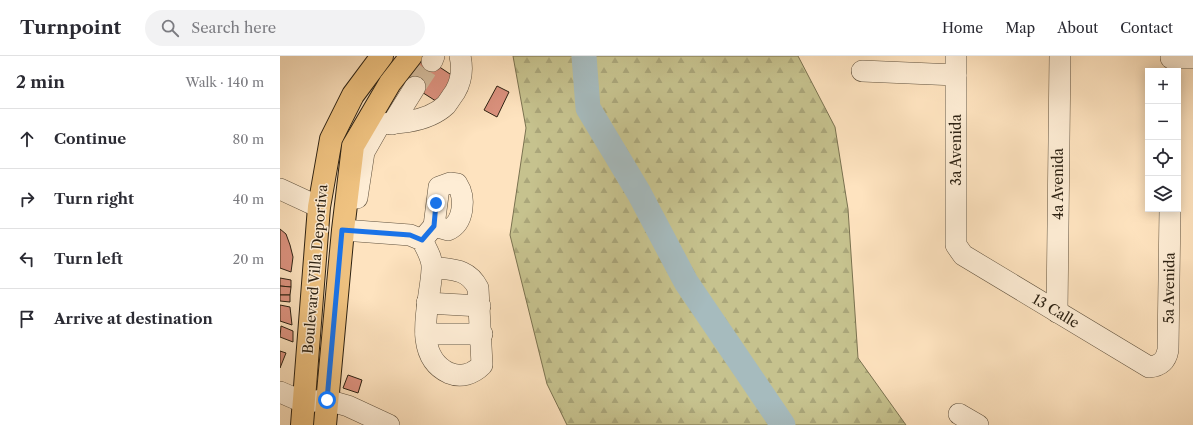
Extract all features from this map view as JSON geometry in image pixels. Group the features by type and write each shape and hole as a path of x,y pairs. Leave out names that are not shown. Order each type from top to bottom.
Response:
{"main road":[{"name":"Boulevard Villa Deportiva","path":"302,425 319,207 331,139 353,95 382,56"},
{"name":"Boulevard Villa Deportiva","path":"325,425 347,230 353,146 379,124 390,83 410,56"}],"street":[{"path":"379,124 433,114 446,104 462,76 460,56"},
{"name":"4a Avenida","path":"1057,312 1060,56"},
{"path":"1171,62 1193,58"},
{"path":"862,71 956,66"},
{"name":"3a Avenida","path":"956,66 956,245"},
{"path":"379,124 415,88"},
{"path":"280,190 319,207"},
{"name":"5a Avenida","path":"1161,364 1166,358 1168,350 1170,212"},
{"path":"347,230 410,235 428,233 432,267 427,303 426,334 431,357 444,370 455,375 466,375 475,372 482,366 482,334 478,288 473,278 466,273 432,267"},
{"name":"13 Calle","path":"956,245 963,255 1149,367 1161,364"},
{"path":"427,303 480,306"},
{"path":"426,334 482,334"},
{"path":"280,392 303,402 327,400 348,406 389,425"},
{"path":"959,414 978,425"}],"green space":[{"path":"513,56 798,56 835,127 848,209 858,358 906,425 567,425 547,384 510,235 526,128"}],"building":[{"path":"423,56 456,78 439,103 406,82"},
{"path":"497,86 509,92 497,117 484,110"},
{"path":"280,229 286,234 290,245 293,257 291,272 280,268"},
{"path":"280,278 291,280 291,287 280,286"},
{"path":"280,286 291,287 290,295 280,295"},
{"path":"280,295 290,295 290,302 280,301"},
{"path":"280,305 290,307 292,325 280,321"},
{"path":"281,326 293,331 293,342 280,337"},
{"path":"280,351 286,353 280,368"},
{"path":"348,375 362,380 358,393 343,388"}],"waterway":[{"path":"584,56 588,108 639,193 686,282 783,425"}],"tunnel":[{"path":"415,87 432,61"}],"route":[{"path":"327,400 342,230 410,235 422,240 434,226 436,203"}]}
